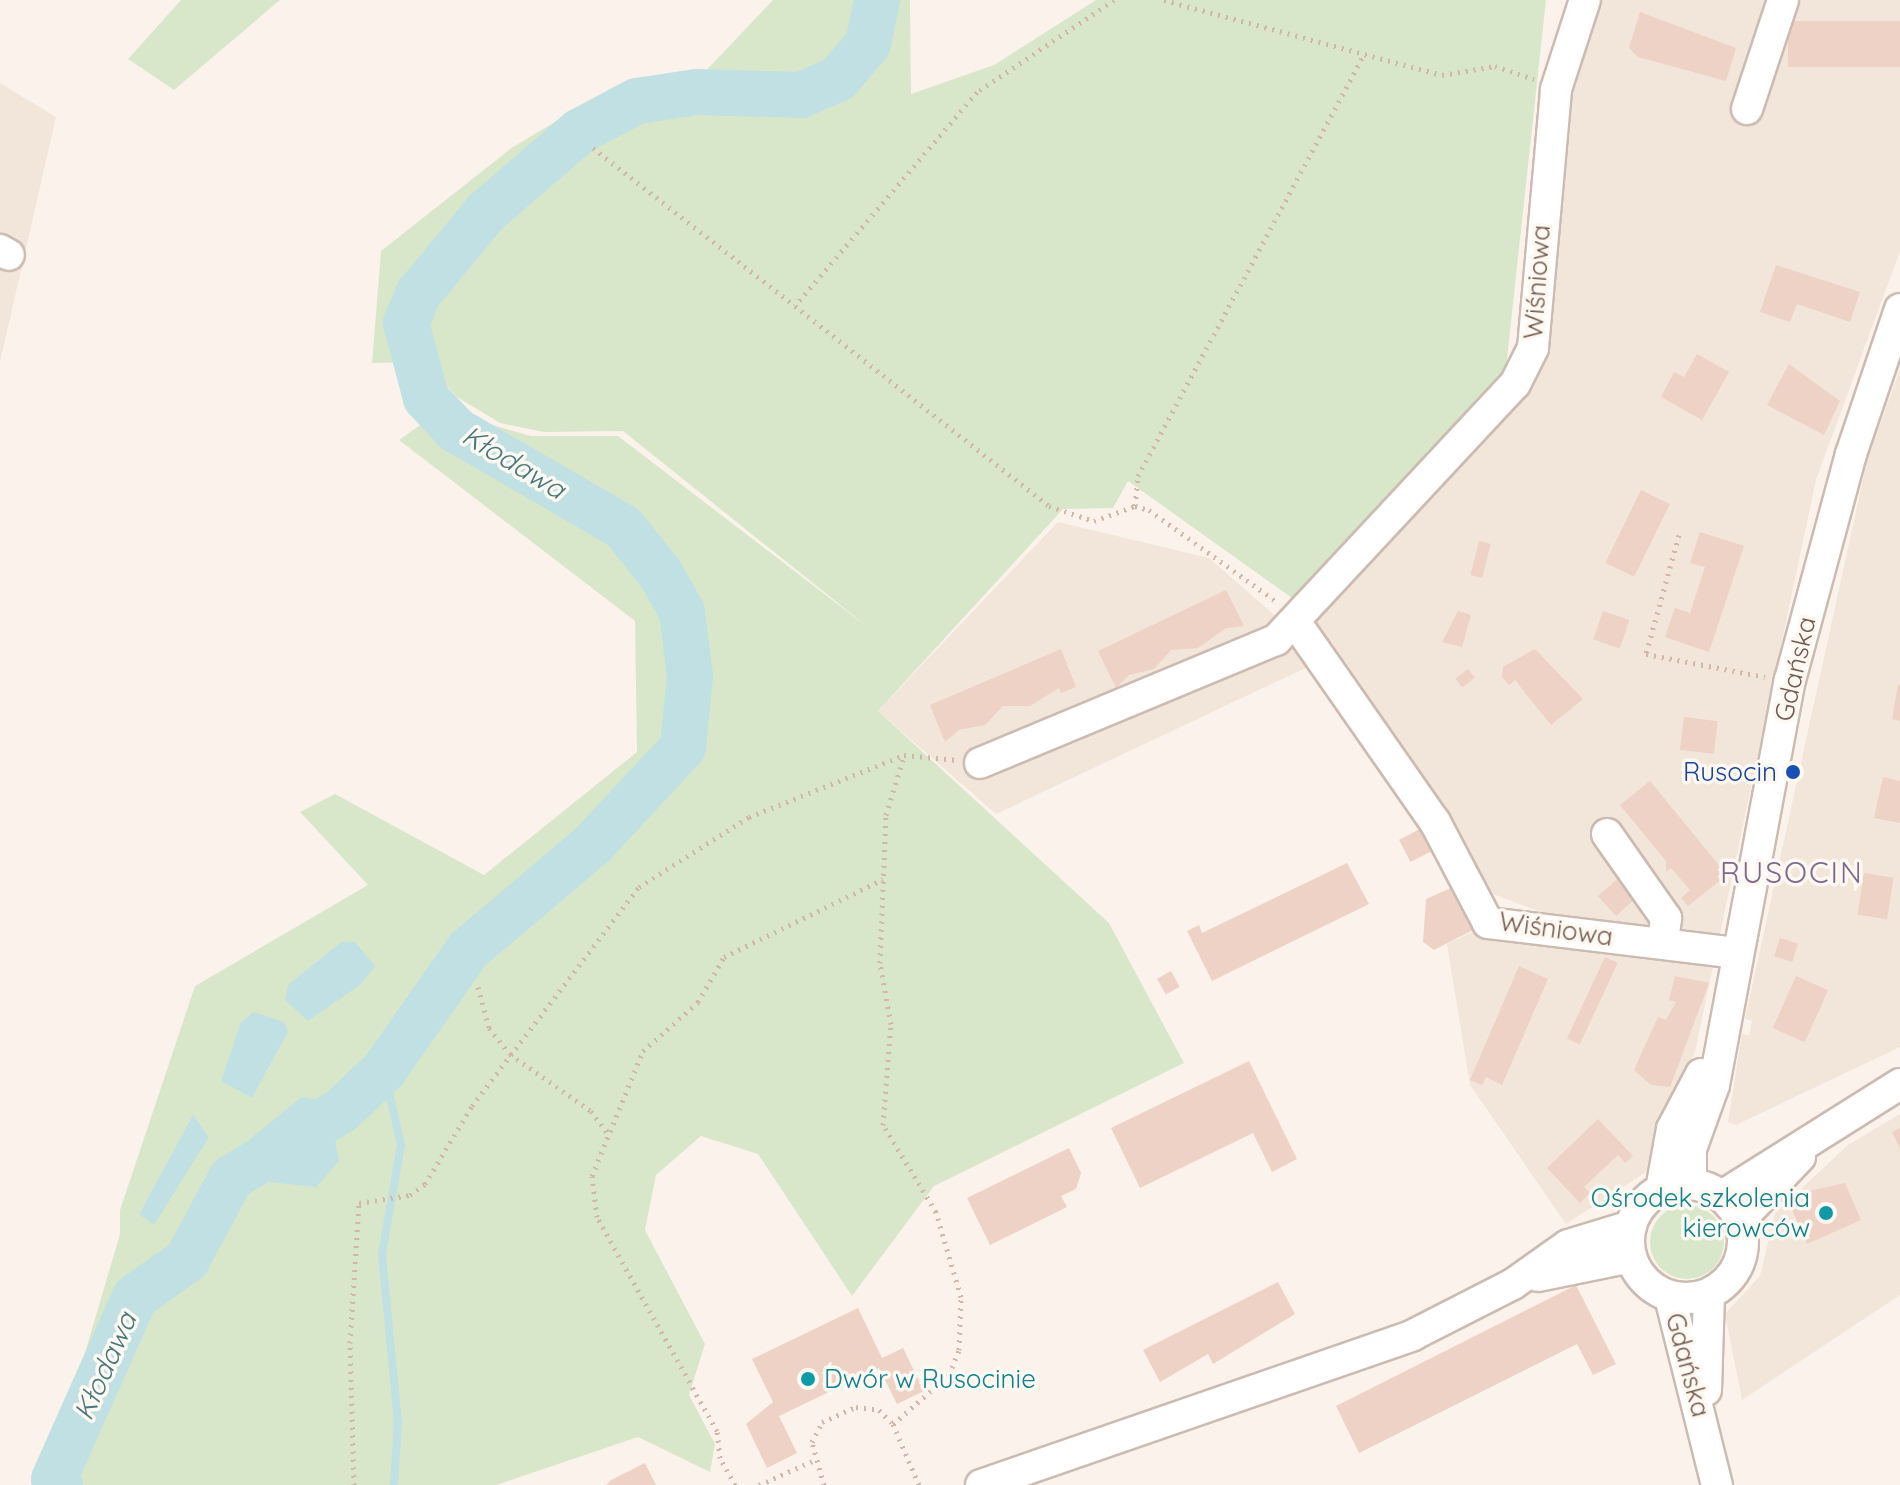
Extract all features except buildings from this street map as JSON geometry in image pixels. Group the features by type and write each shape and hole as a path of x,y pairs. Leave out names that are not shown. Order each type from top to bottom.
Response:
{"street":[{"name":"Wiśniowa","path":"980,763 1276,640 1296,623 1524,373 1533,348 1556,89 1585,0"},
{"path":"1747,109 1783,0"},
{"name":"Gdańska","path":"1691,1184 1691,1149 1721,1037 1790,680 1851,454 1900,309"},
{"name":"Wiśniowa","path":"1296,623 1435,822 1488,923 1737,953"},
{"path":"1607,834 1666,918 1663,943"},
{"name":"Gdańska","path":"1661,1190 1672,1129 1721,1037"},
{"path":"1731,1208 1811,1143 1900,1084"},
{"path":"981,1485 1413,1335 1513,1284 1568,1245 1631,1226 1661,1190 1691,1184 1731,1208 1740,1264 1709,1295 1670,1297 1645,1282 1631,1257 1631,1226"},
{"path":"1513,1284 1631,1257"},
{"name":"Gdańska","path":"1706,1432 1709,1295"},
{"name":"Gdańska","path":"1670,1297 1717,1485"}],"path":[{"path":"795,306 977,92 1114,0"},
{"path":"1164,0 1442,75 1509,68 1556,89"},
{"path":"1135,506 1138,476 1364,55"},
{"path":"593,148 1049,506 1094,521 1135,506"},
{"path":"1135,506 1289,611 1296,623"},
{"path":"1679,535 1646,654 1790,680"},
{"path":"893,1424 949,1375 959,1350 961,1297 936,1212 897,1160 883,1125 891,1024 880,963 886,815 904,755"},
{"path":"354,1485 354,1233 359,1203 386,1193 410,1195 425,1184 510,1054 639,887 749,817 904,755 980,763"},
{"path":"735,1485 720,1458 717,1431 597,1217 592,1176 643,1051 698,1002 724,957 883,879"},
{"path":"478,987 489,1028 510,1054 591,1111 609,1136"},
{"path":"824,1485 812,1442 822,1422 856,1407 879,1410 893,1424 919,1485"},
{"path":"759,1485 815,1460"}],"shaded area":[{"path":"1570,0 1900,0 1900,251 1816,480 1695,1052 1661,1117 1646,1172 1566,1224 1470,1085 1447,944 1475,931 1553,945 1551,916 1493,894 1299,603 1510,370 1522,335 1544,75"},
{"path":"0,83 56,117 0,362"},
{"path":"1900,369 1900,1047 1736,1125 1728,1122 1742,1034 1749,1035 1752,1021 1745,1019 1867,461"},
{"path":"1058,522 1209,558 1280,620 1312,665 996,814 878,711"},
{"path":"1900,1114 1900,1295 1742,1400 1725,1314 1760,1276 1775,1213 1848,1145"}],"green space":[{"path":"181,0 280,0 174,90 128,59"},
{"path":"773,0 910,0 911,94 994,65 1096,0 1546,0 1506,368 1299,603 1128,481 1113,508 1063,509 878,711 1109,923 1184,1063 934,1186 852,1296 758,1154 701,1136 656,1175 645,1230 705,1344 689,1395 715,1444 710,1472 638,1437 496,1485 46,1485 120,1234 120,1210 195,986 368,885 300,812 335,794 484,875 637,752 635,621 399,440 453,402 489,424 531,436 618,436 869,628 623,431 544,432 500,423 457,397 434,372 435,362 372,363 381,251 513,147 615,86 699,78","holes":["193,1116 209,1137 139,1214"]},
{"path":"1680,1205 1694,1205 1708,1211 1718,1221 1724,1242 1718,1263 1708,1273 1694,1279 1680,1279 1666,1273 1656,1263 1650,1249 1650,1235 1656,1221 1666,1211"}],"water":[{"path":"341,942 355,942 375,966 360,985 308,1021 285,1000 288,985"},
{"path":"254,1012 284,1022 288,1032 252,1098 221,1081 241,1022"},
{"path":"302,1097 318,1100 331,1118 339,1161 316,1187 248,1180 251,1138"},
{"path":"193,1115 209,1137 154,1225 139,1214"}],"waterway":[{"name":"Kłodawa","path":"60,1485 54,1479 135,1297 187,1260 231,1178 342,1110 384,1070 468,950 593,844 683,747 690,676 682,612 660,573 623,527 456,430 426,398 406,323 419,293 486,212 580,131 637,101 696,92 801,95 838,79 868,44 877,0"},
{"name":"Kłodawa","path":"384,1070 401,1145 382,1254 398,1422 394,1485"}],"place":[{"name":"Rusocin","path":"1793,772"},
{"name":"Ośrodek szkolenia kierowców","path":"1826,1213"},
{"name":"Dwór w Rusocinie","path":"808,1379"}],"district":[{"name":"RUSOCIN","path":"1792,872"}]}
